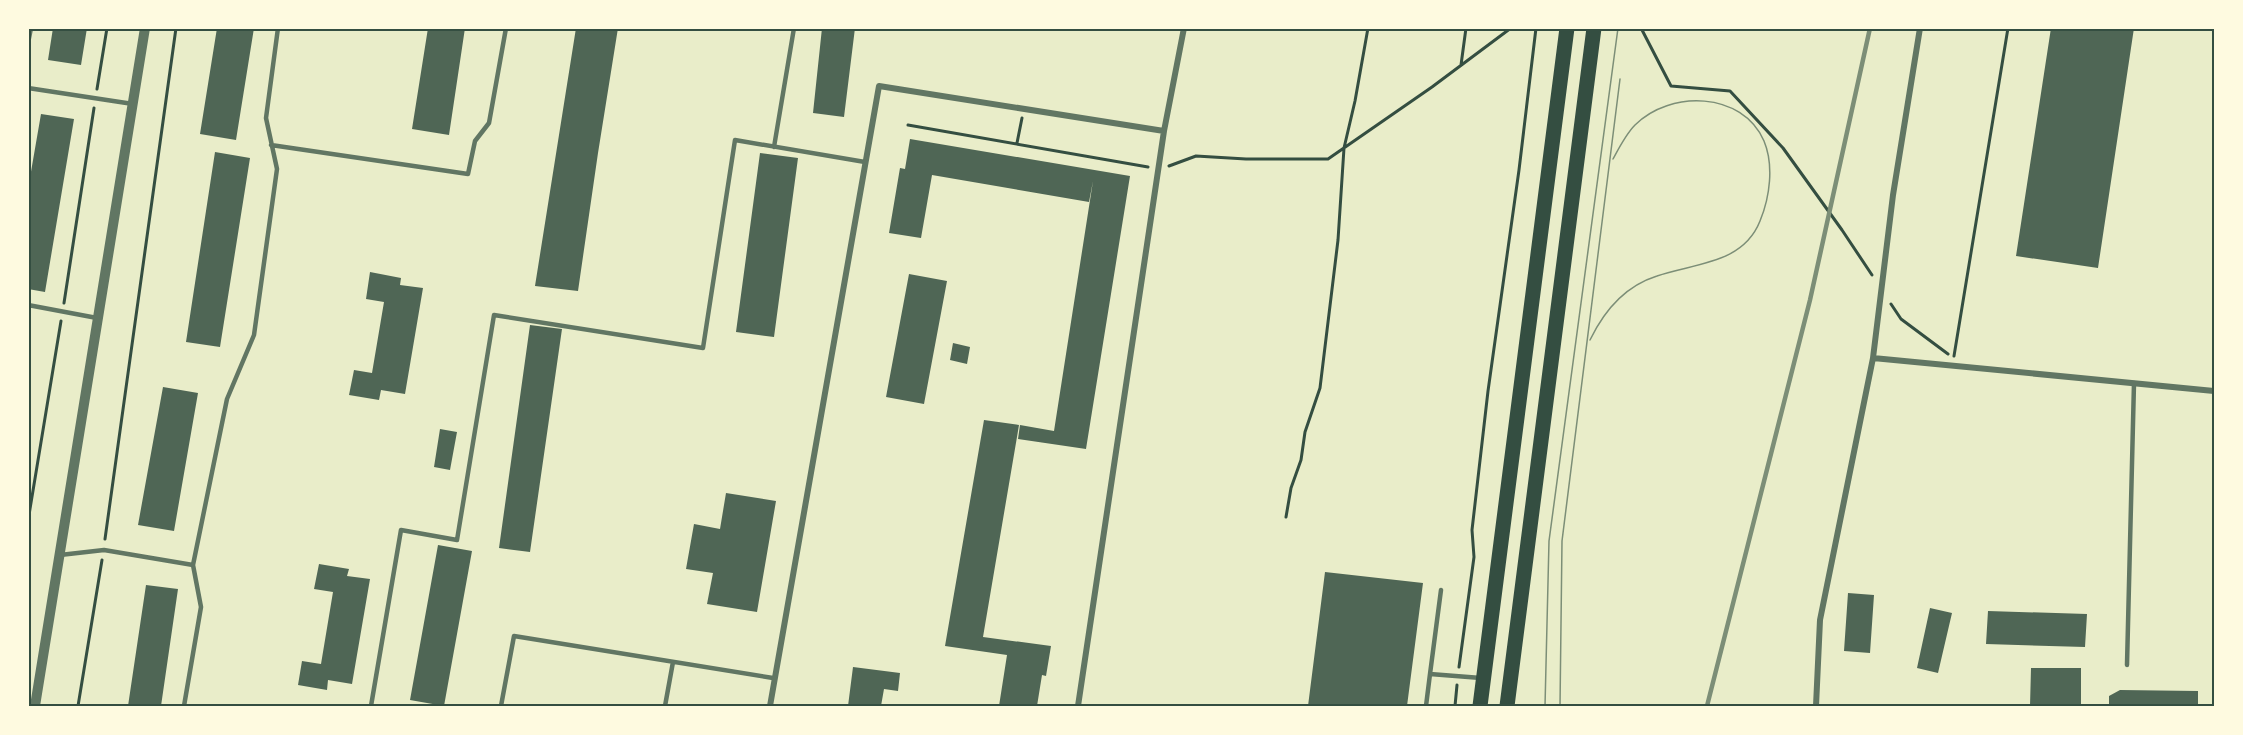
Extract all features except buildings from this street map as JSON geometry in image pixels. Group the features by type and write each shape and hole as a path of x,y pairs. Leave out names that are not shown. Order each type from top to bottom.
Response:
{"main road":[{"path":"1480,706 1567,28"},
{"path":"1507,706 1594,28"}],"street":[{"path":"36,706 33,692 60,555 145,28"},
{"path":"1078,706 1164,131 1184,28"},
{"path":"1816,706 1820,620 1873,358 1893,195 1920,28"},
{"path":"770,706 773,678 879,86 1164,131"},
{"path":"1873,358 2214,391"}],"lane":[{"path":"28,43 31,28"},
{"path":"184,706 201,607 193,565 227,399 254,335 277,169 266,118 278,28"},
{"path":"271,145 468,174 475,141 489,123 506,28"},
{"path":"774,147 794,28"},
{"path":"28,88 133,104"},
{"path":"371,706 401,530 457,540 494,315 703,348 735,140 865,162"},
{"path":"28,305 99,318"},
{"path":"2127,664 2134,383"},
{"path":"60,555 104,550 193,565"},
{"path":"1426,706 1441,590"},
{"path":"501,706 514,636 773,678"},
{"path":"665,706 673,662"},
{"path":"1430,674 1484,679"}],"path":[{"path":"28,521 107,28"},
{"path":"78,706 104,550 176,28"},
{"path":"1286,517 1291,488 1301,460 1305,432 1320,388 1338,240 1344,148 1368,28"},
{"path":"1461,65 1466,28"},
{"path":"908,125 1159,168 1172,166 1196,156 1246,159 1328,159 1510,28"},
{"path":"1455,706 1474,557 1472,530 1488,391 1536,28"},
{"path":"1641,28 1671,86 1730,91 1783,148 1842,230 1901,319 1953,358 2008,28"},
{"path":"1017,143 1023,109"}],"tram line":[{"path":"1545,706 1549,541 1618,28"},
{"path":"1560,706 1562,541 1620,79"},
{"path":"1590,340 1609,310 1635,286 1657,276 1716,260 1742,246 1760,221 1768,191 1770,171 1767,150 1754,125 1739,112 1723,105 1704,101 1685,101 1650,114 1635,125 1613,159"}],"railway":[{"path":"1707,706 1810,300 1870,28"}]}
